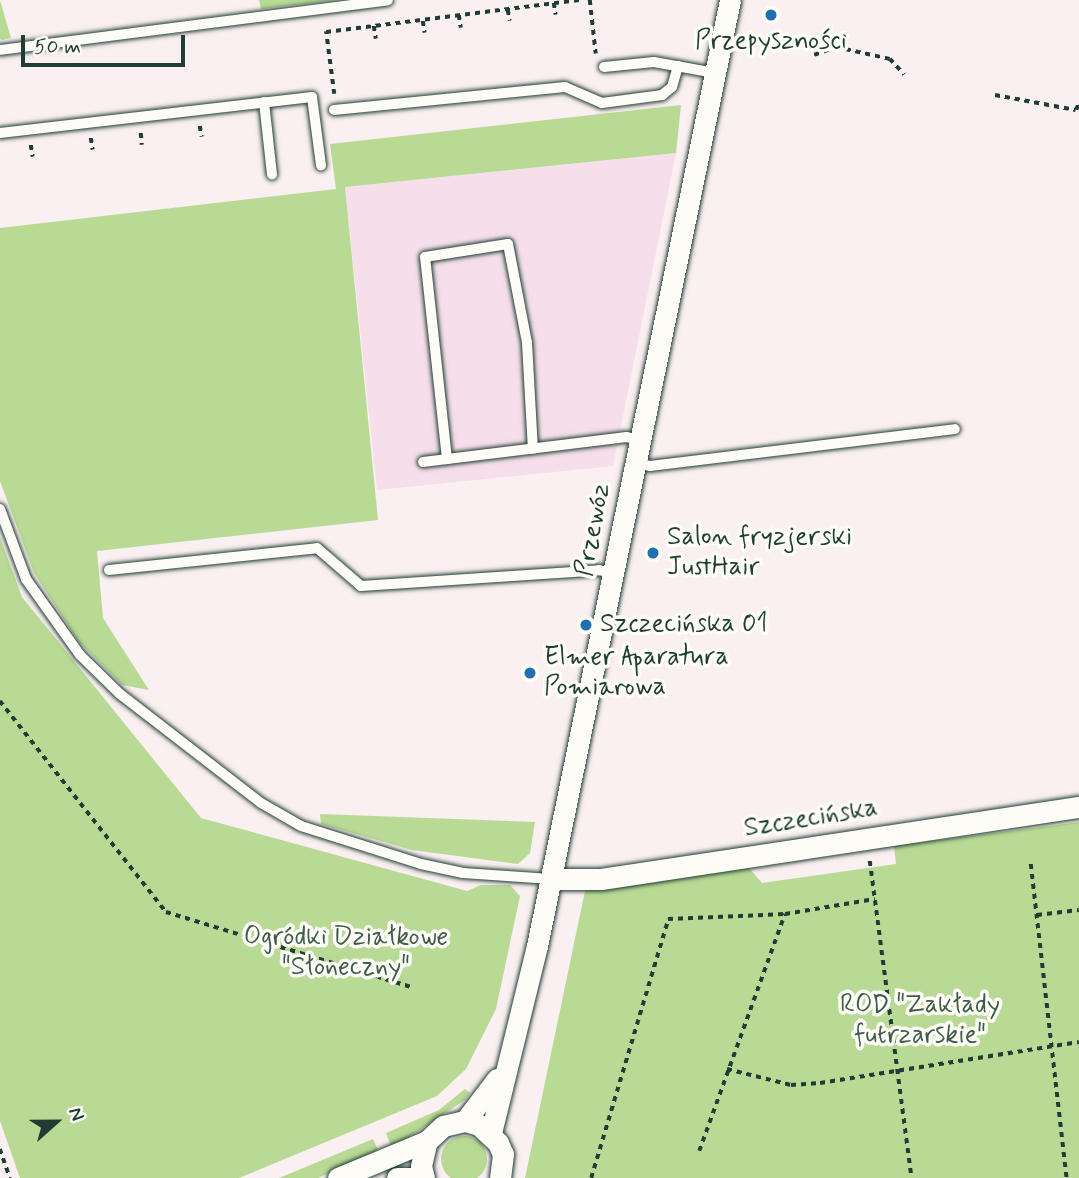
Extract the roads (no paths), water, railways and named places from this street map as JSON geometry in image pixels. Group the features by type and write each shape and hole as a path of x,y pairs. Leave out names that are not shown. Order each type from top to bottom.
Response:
{"street":[{"name":"Przewóz","path":"491,1133 551,879 730,0"},
{"name":"Szczecińska","path":"551,879 613,878 1079,807"},
{"name":"Przewóz","path":"465,1121 505,1069"},
{"path":"338,1178 427,1141 443,1126 465,1121 491,1133 503,1154 500,1178"},
{"path":"397,1178 422,1178 421,1166 427,1141"}],"lane":[{"path":"0,50 388,0"},
{"path":"604,67 654,62 715,73"},
{"path":"335,110 565,86 602,103 662,95 672,87 678,66"},
{"path":"0,133 312,97 320,165"},
{"path":"264,102 272,175"},
{"path":"447,459 425,257 508,244 527,343 533,449"},
{"path":"636,463 650,466 955,429"},
{"path":"423,462 625,437 641,440"},
{"path":"0,509 26,579 49,617 80,656 120,694 261,803 300,826 421,864 463,873 551,879"},
{"path":"109,570 317,548 361,586 599,570 614,573"}],"place":[{"name":"Przepyszności","path":"771,15"},
{"name":"Salon fryzjerski JustHair","path":"653,553"},
{"name":"Szczecińska 01","path":"586,625"},
{"name":"Elmer Aparatura Pomiarowa","path":"530,673"}],"park label":[{"name":"Ogródki Działkowe \"Słoneczny\"","path":"346,953"},
{"name":"ROD \"Zakłady futrzarskie\"","path":"920,1021"}]}
